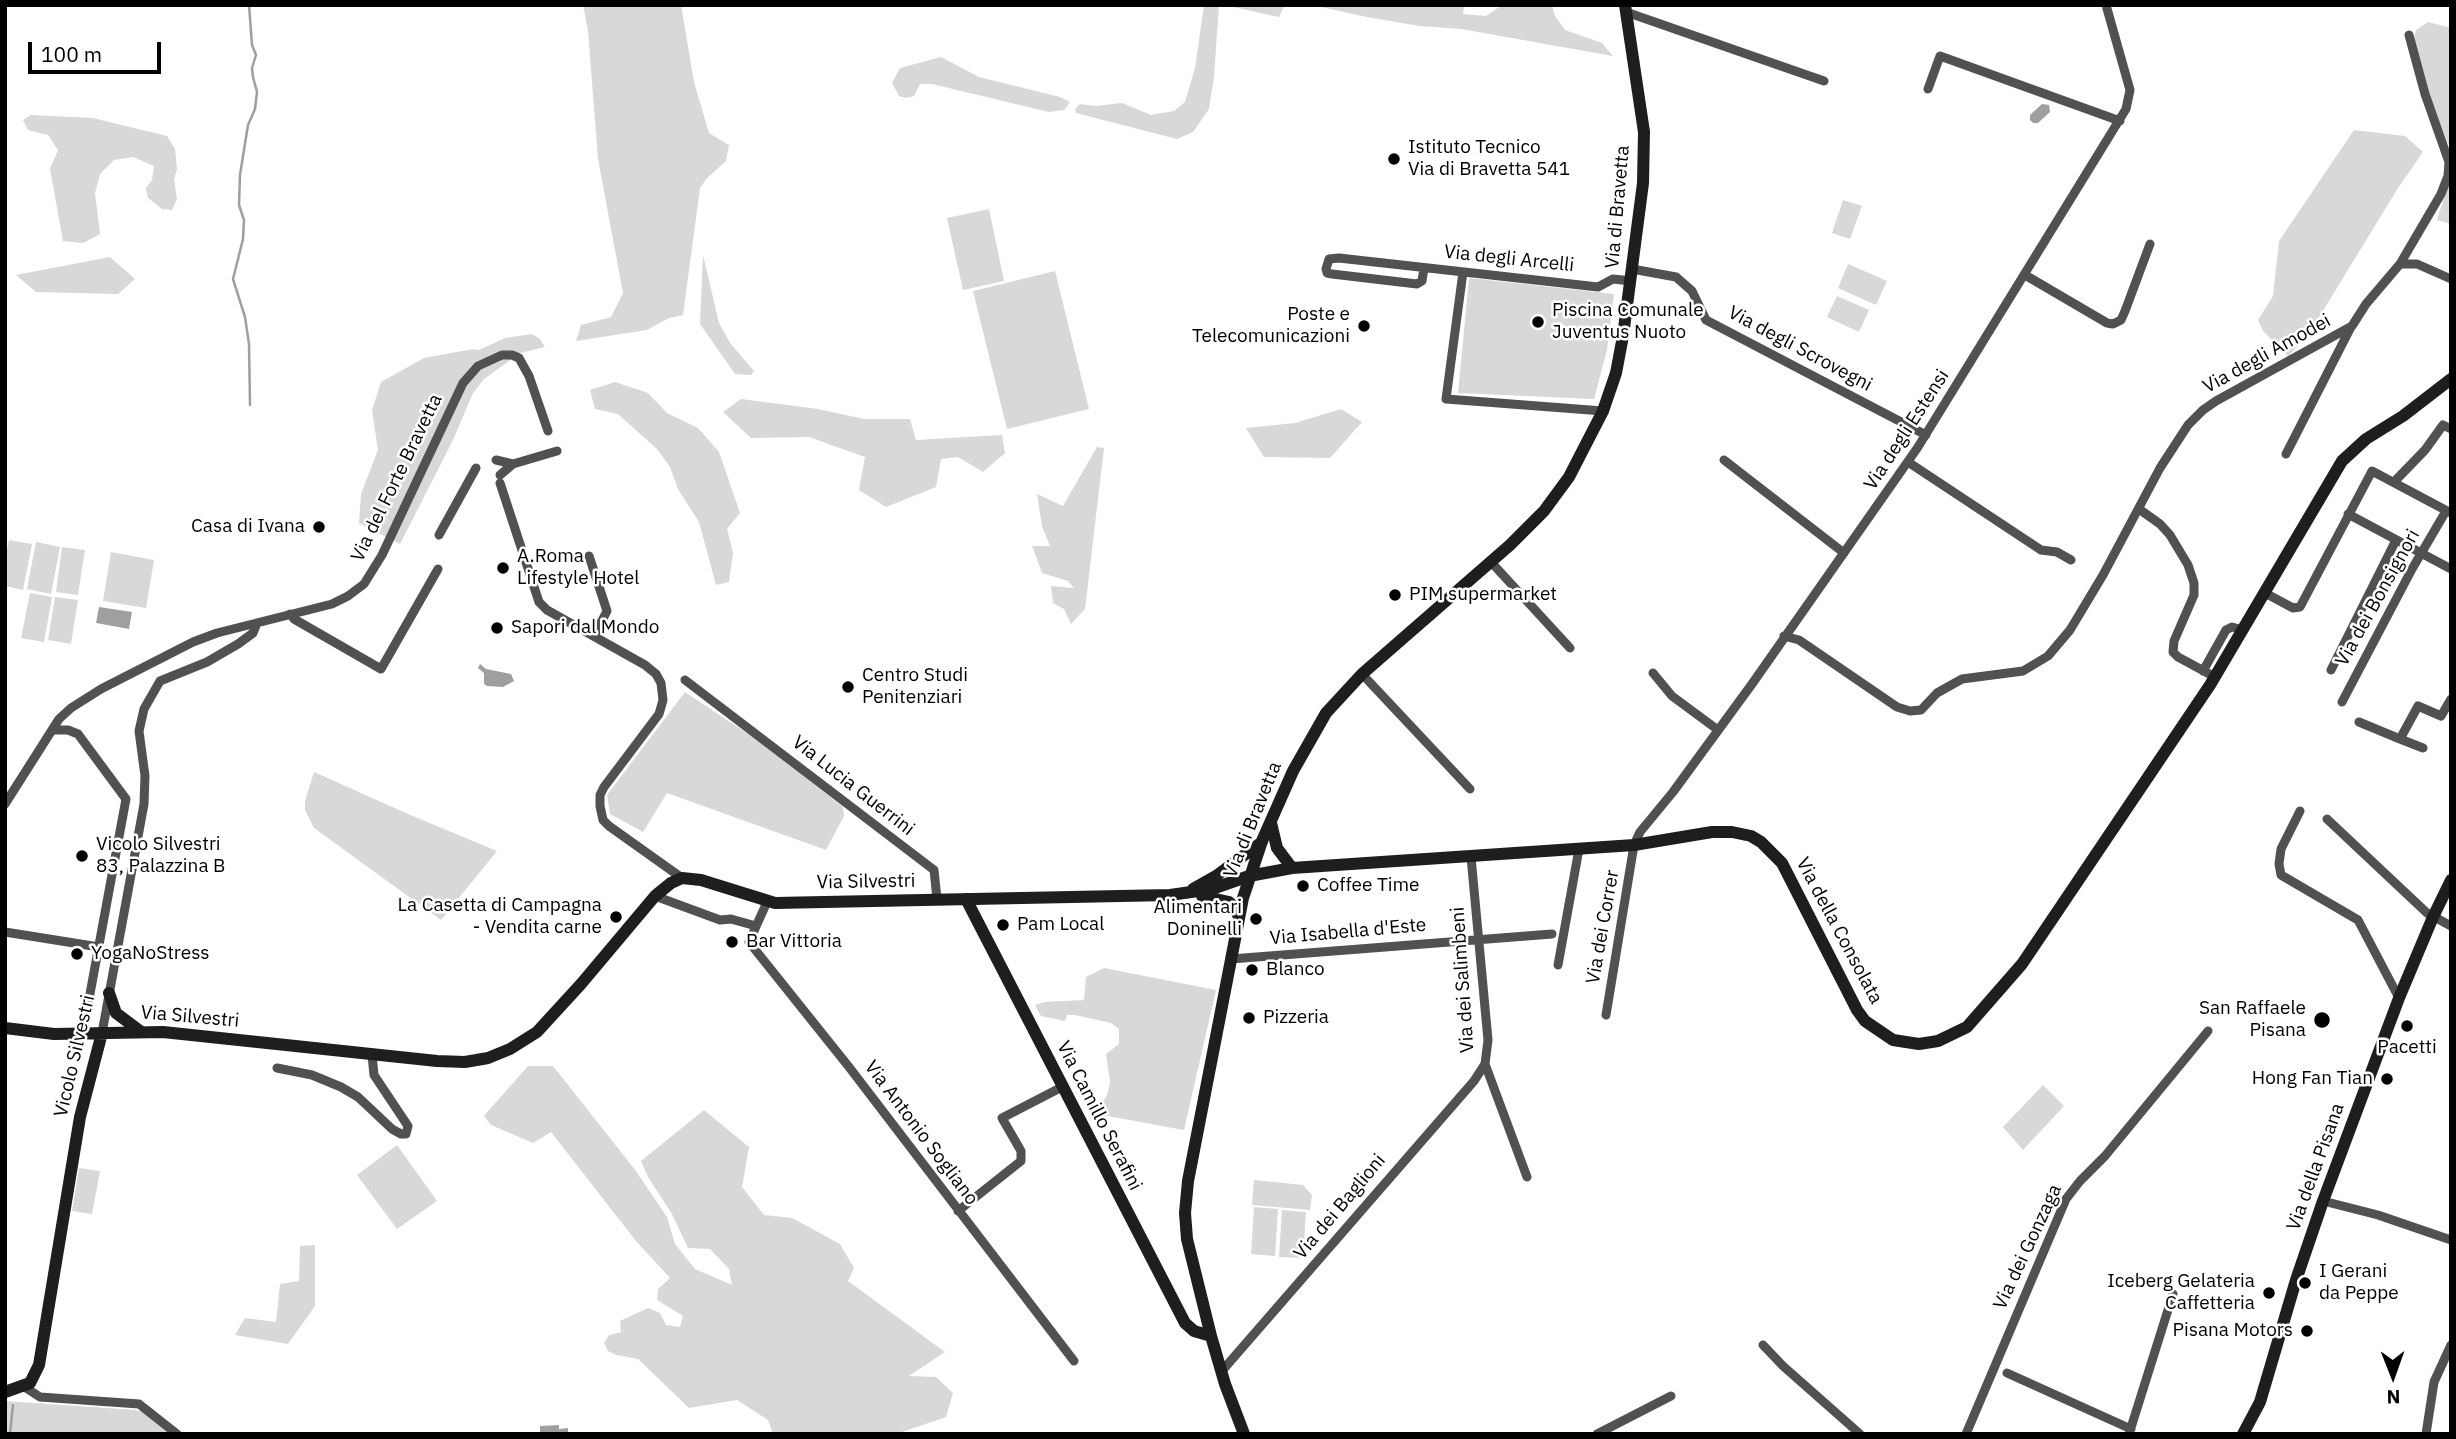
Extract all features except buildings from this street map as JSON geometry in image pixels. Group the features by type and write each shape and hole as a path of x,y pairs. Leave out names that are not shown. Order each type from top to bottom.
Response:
{"main road":[{"name":"Via di Bravetta","path":"1244,1434 1211,1336 1187,1239 1185,1203 1249,876 1270,823 1318,724 1362,674 1521,535 1554,499 1604,411 1617,366 1642,201 1643,124 1626,9"},
{"name":"Via della Consolata","path":"1249,876 1292,868 1634,845 1720,832 1742,833 1774,852 1786,868 1865,1021 1894,1040 1919,1044 1938,1041 1967,1027 2022,964 2209,674 2243,630 2342,461 2366,439 2403,416 2451,379"},
{"path":"1270,823 1277,848 1292,868"},
{"path":"1184,894 1216,876 1262,841"},
{"path":"1184,894 1230,885 1249,876"},
{"name":"Via Silvestri","path":"5,1028 48,1034 140,1031 180,1033 372,1055 465,1062 488,1058 519,1045 546,1024 655,896 682,878 701,880 767,902 1184,894"},
{"name":"Via della Pisana","path":"2244,1434 2260,1402 2296,1280 2323,1201 2399,998 2451,880"},
{"path":"1184,894 1225,900 1235,908 1239,917"},
{"name":"Via Camillo Serafini","path":"966,899 1186,1325 1194,1331 1211,1336"},
{"path":"109,993 116,1013 140,1031"},
{"name":"Vicolo Silvestri","path":"23,1386 34,1377 39,1365 80,1117 102,1033"},
{"path":"5,1392 23,1386"}],"street":[{"name":"Via degli Estensi","path":"1634,845 1641,830 1673,792 1908,463 2120,121 2129,102 2130,90 2106,5"},
{"path":"1626,9 1824,80"},
{"name":"Via degli Amodei","path":"1784,636 1799,640 1897,707 1912,712 1921,710 1937,693 1962,679 2031,668 2048,656 2070,630 2176,442 2203,410 2352,326 2366,304 2400,264 2441,194 2448,176 2449,162 2425,94 2409,35"},
{"path":"1928,89 1940,56 2120,121"},
{"path":"2025,275 2113,324 2121,320 2150,244"},
{"name":"Via degli Arcelli","path":"1424,268 1422,281 1416,284 1332,274 1327,273 1326,269 1332,258 1462,272 1598,287 1614,279 1632,275"},
{"path":"2400,264 2417,264 2451,279"},
{"path":"1462,272 1446,399 1604,411"},
{"name":"Via degli Scrovegni","path":"1632,275 1676,277 1692,290 1706,320 1926,435"},
{"path":"2286,454 2352,326"},
{"name":"Via del Forte Bravetta","path":"5,804 59,719 71,708 125,676 192,642 332,604 363,584 382,555 463,383 478,366 489,359 507,354 517,356 523,362 548,431"},
{"path":"2394,482 2425,450 2443,425 2451,429"},
{"path":"496,460 513,464 557,451"},
{"path":"1724,460 1844,553"},
{"path":"1908,463 2041,550 2057,552 2071,560"},
{"path":"513,464 500,479 539,603 652,669 661,683 661,711 604,787 600,802 602,817 609,826 682,878"},
{"path":"439,535 476,468"},
{"path":"2265,593 2293,608 2300,607 2372,471 2449,512"},
{"path":"2139,509 2167,530 2190,571 2194,592 2173,649 2178,657 2209,674"},
{"name":"Via dei Bonsignori","path":"2342,702 2386,616 2421,554 2449,512"},
{"path":"2348,513 2451,569"},
{"path":"2331,670 2396,540"},
{"path":"589,556 607,611 594,636"},
{"path":"1491,562 1570,648"},
{"path":"290,614 294,619 381,668 438,569"},
{"name":"Vicolo Silvestri","path":"102,1033 144,803 145,776 139,731 146,705 160,681 206,662 238,644 253,632 257,623"},
{"path":"1653,673 1672,696 1718,730"},
{"path":"1362,674 1470,789"},
{"name":"Via Lucia Guerrini","path":"685,680 934,870 937,899"},
{"path":"2400,739 2418,706 2441,716 2451,699"},
{"path":"2359,722 2423,747"},
{"name":"Vicolo Silvestri","path":"52,730 68,730 78,734 125,796 125,813 87,1010"},
{"path":"2300,811 2281,849 2281,875 2360,922 2399,998"},
{"path":"2327,819 2433,917 2451,926"},
{"name":"Via dei Correr","path":"1606,1015 1634,845"},
{"path":"1558,965 1579,849"},
{"name":"Via dei Salimbeni","path":"1471,857 1488,1040 1485,1064 1527,1177"},
{"path":"655,896 720,920 731,919 756,926 767,902"},
{"name":"Via Antonio Sogliano","path":"756,926 749,942 849,1067 1074,1361"},
{"path":"5,932 99,947"},
{"name":"Via Isabella d'Este","path":"1231,959 1552,934"},
{"name":"Via dei Gonzaga","path":"1966,1434 2066,1199 2208,1031"},
{"path":"277,1068 312,1075 341,1087 362,1101 395,1131 406,1134 408,1126 374,1075 372,1055"},
{"name":"Via dei Baglioni","path":"1221,1372 1474,1081 1485,1064"},
{"path":"958,1211 1021,1161 1021,1151 1002,1118 1062,1087"},
{"path":"2323,1201 2451,1240"},
{"path":"2007,1373 2130,1432 2173,1294"},
{"path":"1763,1345 1860,1434"},
{"path":"2426,1434 2434,1382 2451,1345"},
{"path":"23,1386 40,1397 139,1404 177,1434"},
{"path":"1597,1434 1671,1396"}],"shaded area":[{"path":"583,5 681,5 694,82 709,133 729,145 726,161 700,188 683,315 669,318 647,330 576,341 581,325 611,317 623,293 598,159 588,31"},
{"path":"1204,5 1219,5 1214,76 1209,109 1193,132 1177,139 1076,113 1075,109 1080,104 1095,106 1122,103 1151,115 1174,111 1185,102 1195,68"},
{"path":"1224,5 1464,5 1463,14 1486,16 1502,5 1552,5 1555,16 1565,30 1602,43 1613,56 1461,29 1419,26 1321,7 1284,6 1279,17"},
{"path":"2428,22 2451,28 2451,151 2431,101 2414,38 2416,30"},
{"path":"941,57 979,77 1060,97 1070,102 1064,110 1049,112 932,84 920,84 914,96 899,96 892,83 900,68"},
{"path":"2042,104 2049,105 2050,112 2038,123 2033,123 2030,115"},
{"path":"31,115 93,118 167,136 175,149 177,169 174,180 177,199 172,210 162,209 148,198 146,188 152,180 154,166 133,157 114,160 100,174 95,193 100,234 83,243 63,241 50,169 58,150 48,135 28,130 23,120"},
{"path":"2354,130 2405,136 2423,152 2307,337 2288,356 2263,331 2258,320 2273,296 2279,241"},
{"path":"2451,175 2451,224 2437,220"},
{"path":"1843,200 1862,206 1850,239 1832,233"},
{"path":"989,209 1004,281 963,290 947,218"},
{"path":"703,255 719,323 730,343 754,371 751,375 735,374 700,324"},
{"path":"110,257 135,279 118,294 36,292 16,275"},
{"path":"1848,264 1887,281 1876,305 1838,288"},
{"path":"1055,271 1089,409 1007,429 973,291"},
{"name":"Piscina Comunale Juventus Nuoto","path":"1469,278 1614,294 1607,350 1594,399 1458,393"},
{"path":"1837,296 1869,310 1859,332 1827,317"},
{"path":"532,334 540,339 545,347 520,353 484,379 473,393 453,440 400,544 359,523 361,494 378,450 372,410 381,382 424,358 479,350 505,338"},
{"path":"615,382 648,393 667,413 698,428 719,452 740,513 727,529 733,553 729,582 716,585 699,522 678,489 670,467 657,449 618,414 595,409 590,390"},
{"path":"741,399 818,409 864,419 910,419 916,440 1002,435 1005,453 983,472 958,457 941,459 936,487 886,507 859,490 865,457 809,437 751,438 723,412"},
{"path":"1341,409 1362,422 1330,458 1264,457 1246,428 1295,423"},
{"path":"1097,447 1104,448 1085,609 1071,624 1064,609 1053,603 1051,586 1074,588 1068,581 1042,573 1032,546 1050,546 1042,526 1037,494 1063,506"},
{"path":"9,540 32,544 23,590 5,586 5,559"},
{"path":"36,542 60,547 51,594 27,589"},
{"path":"62,547 85,550 78,595 56,592"},
{"path":"111,552 154,560 146,608 103,601"},
{"path":"30,593 52,597 44,642 21,638"},
{"path":"55,597 78,600 71,644 48,640"},
{"path":"99,607 132,612 129,629 96,623"},
{"path":"480,664 486,669 511,674 514,681 503,687 487,686 484,684 484,673 478,668"},
{"path":"685,692 754,738 843,807 844,816 826,850 667,793 643,832 610,814 607,795"},
{"path":"314,772 497,851 441,920 314,828 305,810 305,801"},
{"path":"1104,968 1216,990 1184,1130 1091,1113 1102,1104 1108,1092 1110,1081 1106,1054 1119,1044 1119,1029 1111,1023 1075,1015 1067,1015 1065,1021 1041,1016 1035,1005 1084,1000 1086,977"},
{"path":"528,1066 553,1066 636,1171 667,1217 675,1244 695,1269 732,1285 729,1269 710,1249 688,1248 641,1161 704,1110 749,1147 742,1187 764,1215 792,1218 840,1244 854,1268 848,1281 945,1352 909,1376 936,1377 953,1393 946,1417 896,1434 773,1434 768,1420 737,1400 689,1408 638,1359 608,1351 604,1343 609,1335 621,1332 620,1321 648,1308 660,1313 666,1325 680,1327 683,1316 657,1300 658,1289 670,1278 636,1241 551,1132 533,1143 491,1125 484,1116"},
{"path":"2043,1085 2064,1106 2023,1150 2003,1127"},
{"path":"397,1145 437,1201 397,1229 357,1175"},
{"path":"79,1168 100,1171 92,1214 72,1211"},
{"path":"1254,1180 1303,1185 1312,1195 1310,1210 1252,1205"},
{"path":"1254,1207 1278,1209 1275,1256 1251,1254"},
{"path":"1282,1210 1306,1212 1303,1258 1279,1257"},
{"path":"315,1245 315,1306 288,1344 235,1335 245,1318 276,1322 280,1284 299,1281 300,1246"},
{"path":"5,1401 135,1410 144,1412 171,1434 5,1434"},
{"path":"559,1425 559,1429 568,1428 568,1434 540,1434 540,1426"}],"waterway":[{"path":"249,5 252,45 256,55 252,68 257,92 255,109 248,125 240,175 239,205 244,220 243,239 233,279 245,317 249,344 250,405"},
{"path":"10,1434 13,1405"}],"place":[{"name":"Istituto Tecnico Via di Bravetta 541","path":"1394,159"},
{"name":"Piscina Comunale Juventus Nuoto","path":"1538,322"},
{"name":"Poste e Telecomunicazioni","path":"1364,326"},
{"name":"Casa di Ivana","path":"319,527"},
{"name":"A.Roma Lifestyle Hotel","path":"503,568"},
{"name":"PIM supermarket","path":"1395,595"},
{"name":"Sapori dal Mondo","path":"497,628"},
{"name":"Centro Studi Penitenziari","path":"848,687"},
{"name":"Vicolo Silvestri 83, Palazzina B","path":"82,856"},
{"name":"Coffee Time","path":"1303,886"},
{"name":"La Casetta di Campagna - Vendita carne","path":"616,917"},
{"name":"Alimentari Doninelli","path":"1256,919"},
{"name":"Pam Local","path":"1003,925"},
{"name":"Bar Vittoria","path":"732,942"},
{"name":"YogaNoStress","path":"77,954"},
{"name":"Blanco","path":"1252,970"},
{"name":"Pizzeria","path":"1249,1018"},
{"name":"San Raffaele Pisana","path":"2322,1020"},
{"name":"Pacetti","path":"2407,1026"},
{"name":"Hong Fan Tian","path":"2387,1079"},
{"name":"I Gerani da Peppe","path":"2305,1283"},
{"name":"Iceberg Gelateria Caffetteria","path":"2269,1293"},
{"name":"Pisana Motors","path":"2307,1331"}]}
